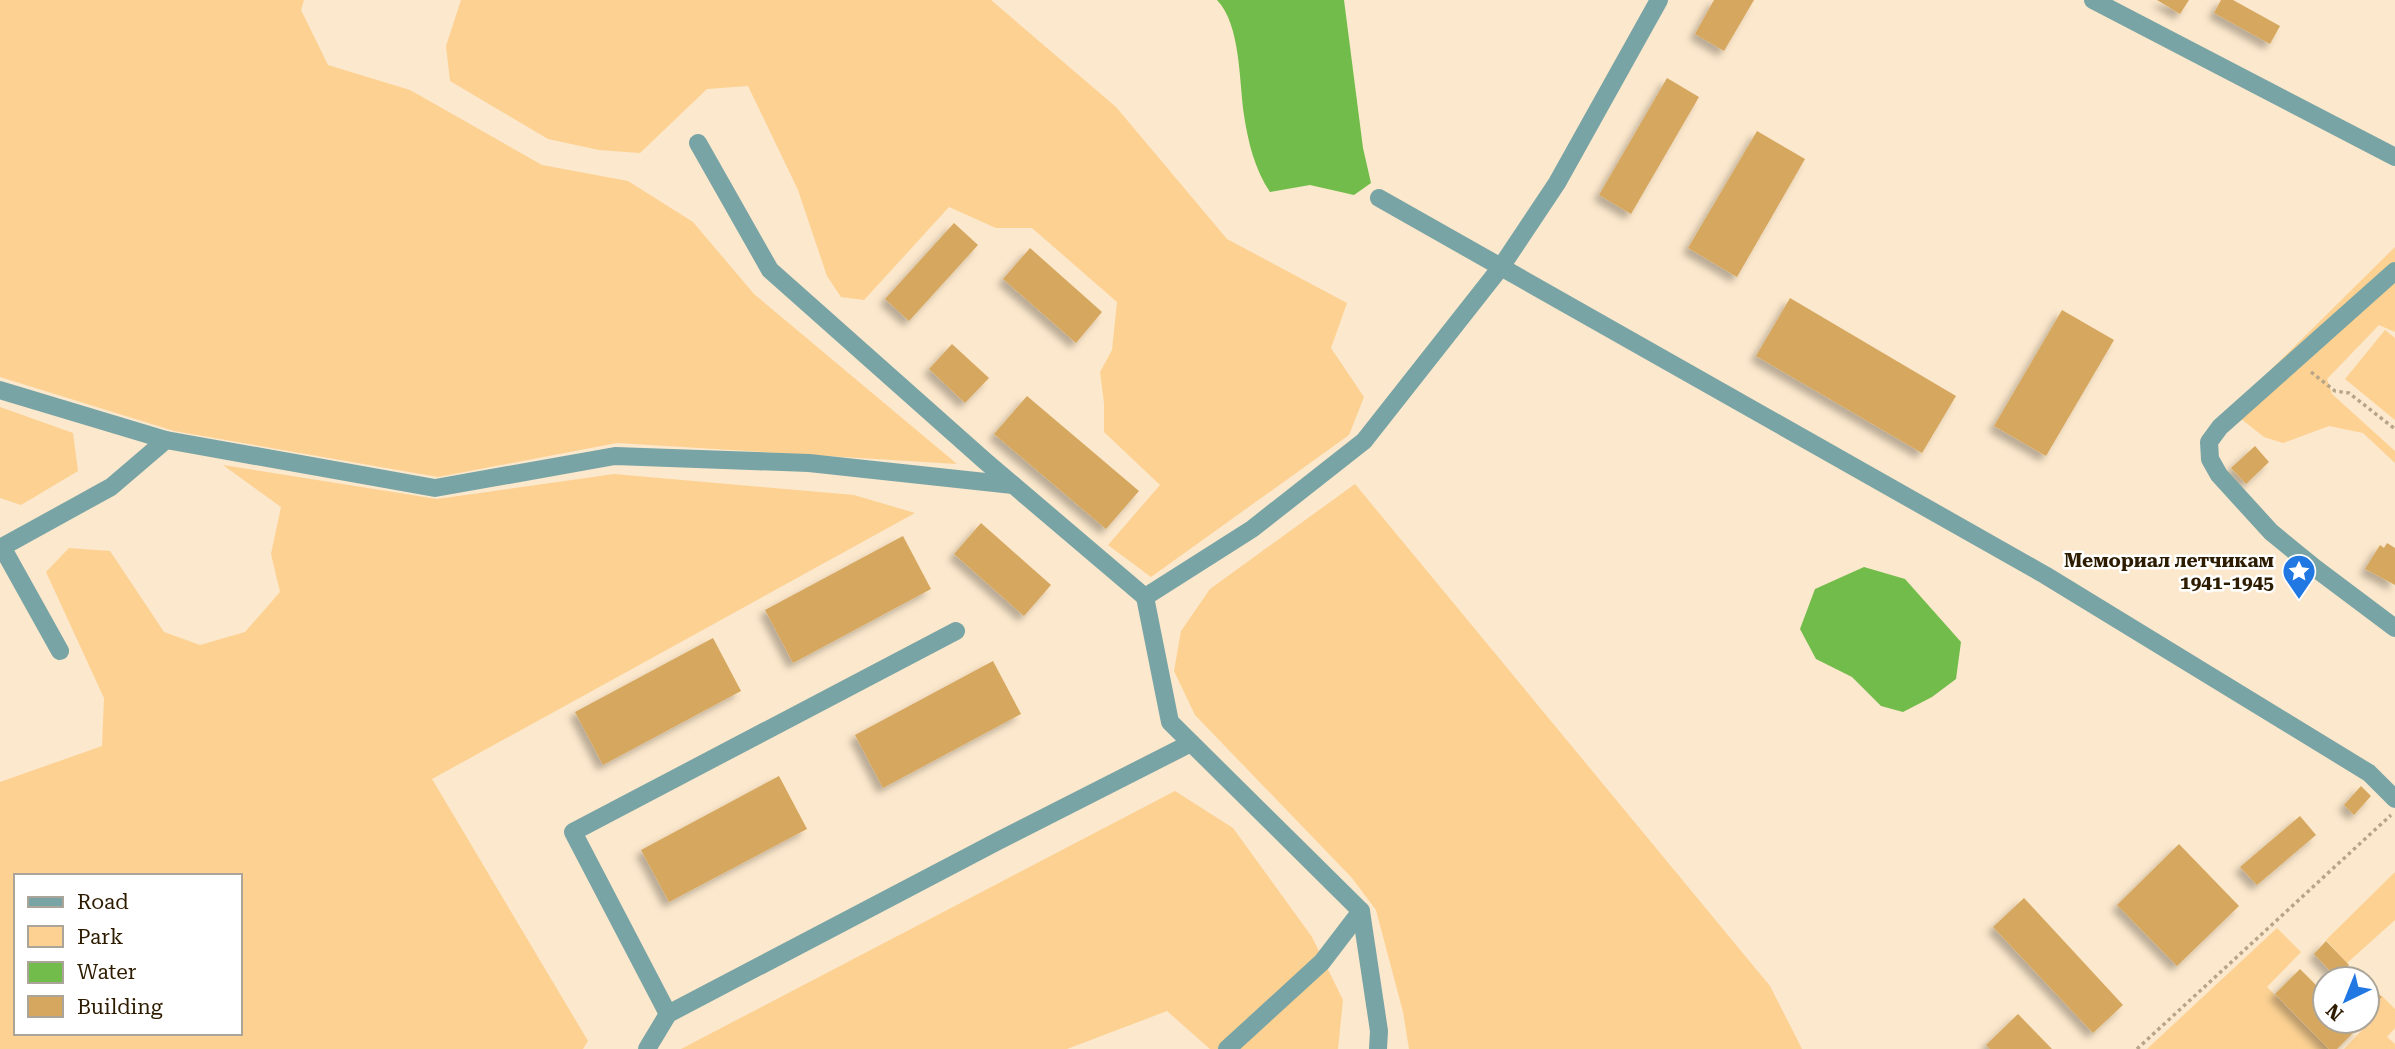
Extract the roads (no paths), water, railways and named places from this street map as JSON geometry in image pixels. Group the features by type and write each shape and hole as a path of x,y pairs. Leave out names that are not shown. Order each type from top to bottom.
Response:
{"street":[{"path":"1145,597 1252,529 1364,441 1501,267 1557,183 1659,0"},
{"path":"2093,0 2395,157"},
{"path":"698,143 770,270 1013,485 1145,597 1170,722 1361,911 1379,1031 1378,1049"},
{"path":"1379,198 2045,575 2369,773 2395,799"},
{"path":"2395,271 2220,427 2209,442 2210,459 2219,475 2271,531 2395,628"},
{"path":"0,390 166,440 435,488 615,456 809,463 1013,485"},
{"path":"60,651 2,547 111,487 166,440"},
{"path":"668,1014 573,832 956,631"},
{"path":"647,1049 668,1014 1191,743"},
{"path":"1227,1049 1322,962 1361,911"}],"water":[{"path":"1217,0 1344,0 1363,148 1371,183 1354,195 1310,185 1270,192 1256,165 1250,145 1231,24"},
{"path":"1864,567 1905,579 1961,642 1956,679 1932,697 1903,712 1881,706 1852,677 1816,659 1800,629 1815,589"}],"place":[{"name":"Мемориал летчикам 1941-1945","path":"2299,601"}]}
